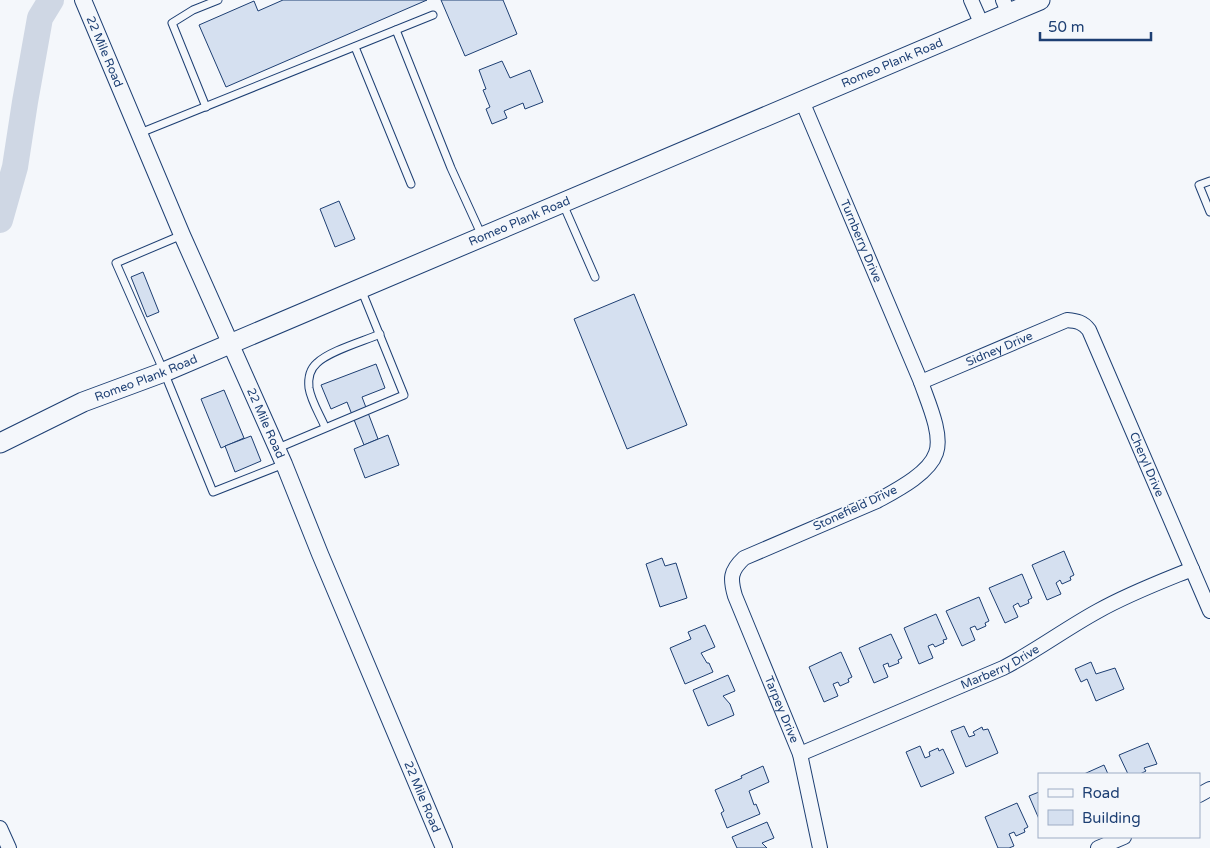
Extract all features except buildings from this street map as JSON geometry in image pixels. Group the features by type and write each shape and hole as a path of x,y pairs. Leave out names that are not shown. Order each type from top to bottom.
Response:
{"main road":[{"name":"Romeo Plank Road","path":"0,443 83,402 164,372 231,344 982,25 1006,7 1040,0"}],"street":[{"name":"22 Mile Road","path":"83,0 182,235 284,464 444,848"},
{"path":"971,0 982,25"},
{"name":"Turnberry Drive","path":"802,101 920,382"},
{"name":"Sidney Drive","path":"920,382 1066,320 1078,321"},
{"name":"Cheryl Drive","path":"1078,321 1085,324 1089,330 1210,611"},
{"name":"Stonefield Drive","path":"732,576 735,567 744,558 877,501 912,480 932,462 938,443 937,432 920,382"},
{"name":"Marberry Drive","path":"800,754 1003,668 1026,656 1097,611 1192,569"},
{"name":"Tarpey Drive","path":"732,576 735,596 800,754 820,848"},
{"path":"0,828 9,848"},
{"path":"1098,848 1122,838"}],"lane":[{"path":"206,107 172,23 193,10 218,0"},
{"path":"139,133 433,15"},
{"path":"396,30 451,168 482,236"},
{"path":"355,47 411,184"},
{"path":"1210,181 1199,185 1210,212"},
{"path":"563,202 595,277"},
{"path":"182,235 116,263 164,372 213,492 284,464"},
{"path":"277,448 404,395 361,288"},
{"path":"325,427 310,389 311,371 316,363 325,357 380,334"}],"waterway":[{"path":"0,220 15,167 40,18 51,0"}]}
